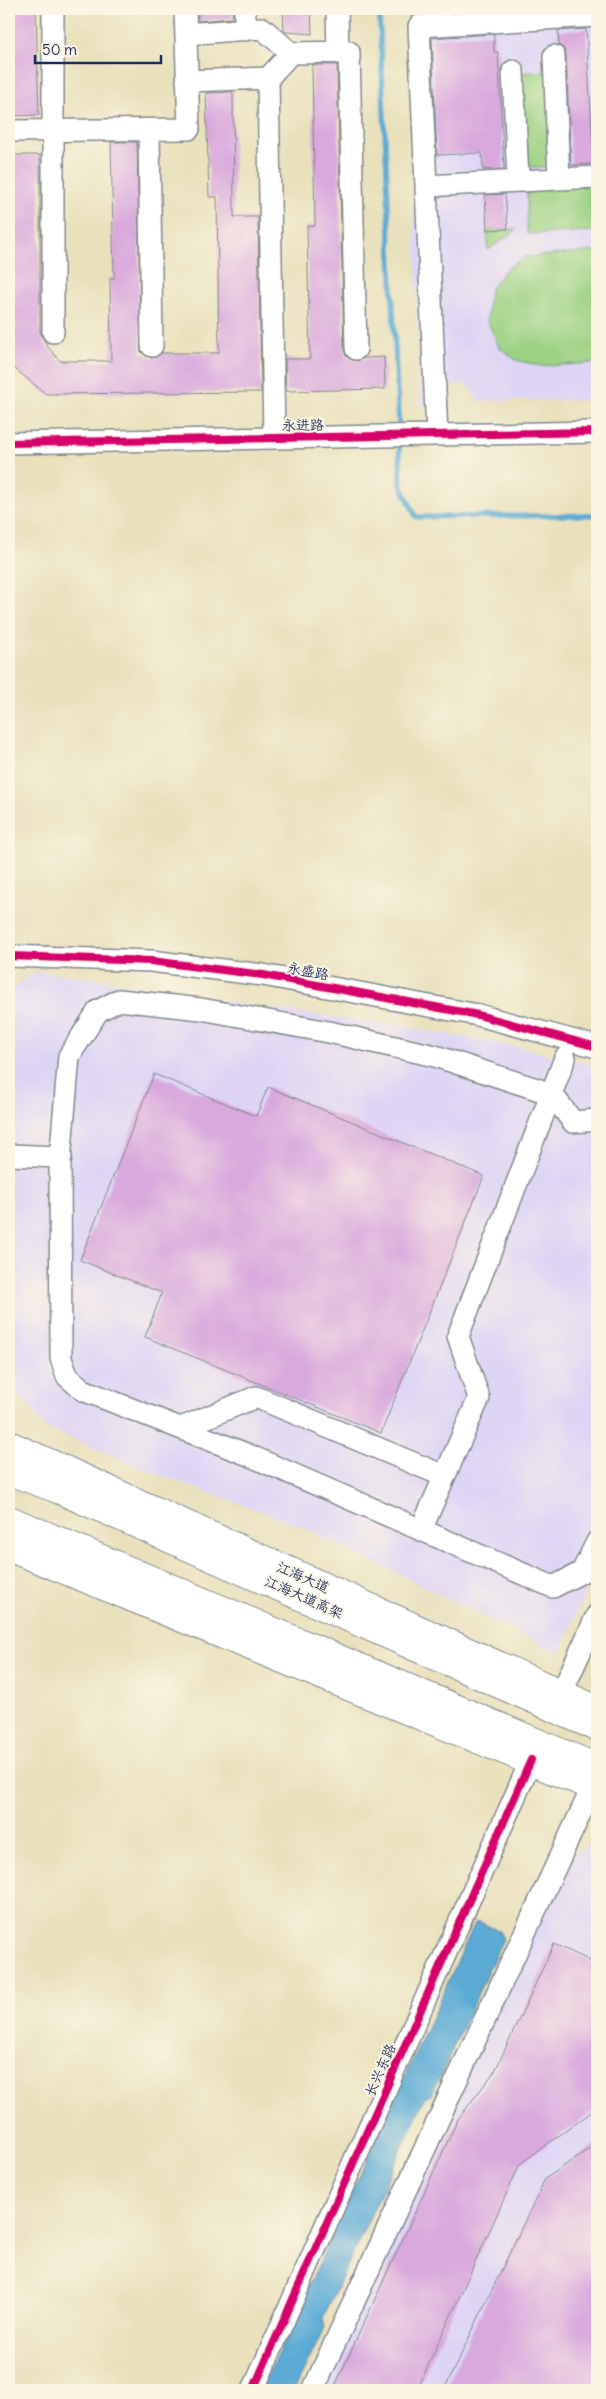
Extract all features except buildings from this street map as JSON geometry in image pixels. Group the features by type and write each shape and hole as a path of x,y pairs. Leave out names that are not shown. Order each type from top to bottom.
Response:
{"main road":[{"name":"江海大道","path":"9,1445 597,1710"},
{"name":"江海大道高架","path":"9,1470 58,1489 597,1727"},
{"path":"9,1520 596,1781"},
{"path":"9,1547 530,1760 596,1781"}],"street":[{"path":"53,9 53,332"},
{"path":"9,131 189,129 185,9"},
{"path":"245,9 245,30"},
{"path":"337,9 338,52"},
{"path":"430,436 426,186 419,26 597,16"},
{"path":"186,34 262,28 291,53 349,52 356,349"},
{"path":"274,438 268,78 291,53"},
{"path":"554,56 559,179"},
{"path":"513,70 518,180"},
{"path":"187,80 268,78"},
{"path":"149,130 152,346"},
{"path":"426,186 597,177"},
{"name":"永进路","path":"9,443 597,432"},
{"name":"永盛路","path":"9,956 151,961 263,976 478,1015 597,1047"},
{"path":"597,1120 573,1122 552,1094 435,1056 329,1032 201,1008 119,1000 98,1011 69,1056 61,1157 61,1358 67,1376 83,1390 181,1428 553,1587 582,1572 597,1542"},
{"path":"421,1530 479,1398 458,1336 565,1058"},
{"path":"9,1154 61,1157"},
{"path":"181,1428 256,1397 444,1476"},
{"path":"561,1694 597,1615"},
{"name":"长兴东路","path":"253,2390 530,1760"},
{"path":"312,2390 596,1781"}],"shaded area":[{"path":"597,10 597,400 477,401 468,385 443,386 439,406 420,406 409,21"},
{"path":"38,971 125,983 247,1005 397,1026 519,1047 597,1066 597,1565 559,1653 298,1525 147,1470 45,1427 11,1383 9,1341 9,990"},
{"path":"597,1840 597,2390 320,2390 563,1860"}],"green space":[{"path":"551,71 553,166 521,168 517,73"},
{"path":"597,185 597,231 527,234 527,187"},
{"path":"515,229 515,231 488,250 487,230"},
{"path":"597,251 597,363 541,366 516,360 499,347 487,320 490,290 506,269 525,257"}],"water":[{"path":"480,1922 499,1931 503,1939 432,2094 425,2098 323,2318 325,2327 296,2387 291,2390 261,2390 475,1923"}],"waterway":[{"path":"379,9 399,430"},
{"path":"399,441 401,485 416,517 597,515"}],"cycle path":[{"path":"9,443 597,432"},
{"path":"9,956 151,961 263,975 478,1015 597,1047"},
{"path":"253,2390 531,1760"}]}
